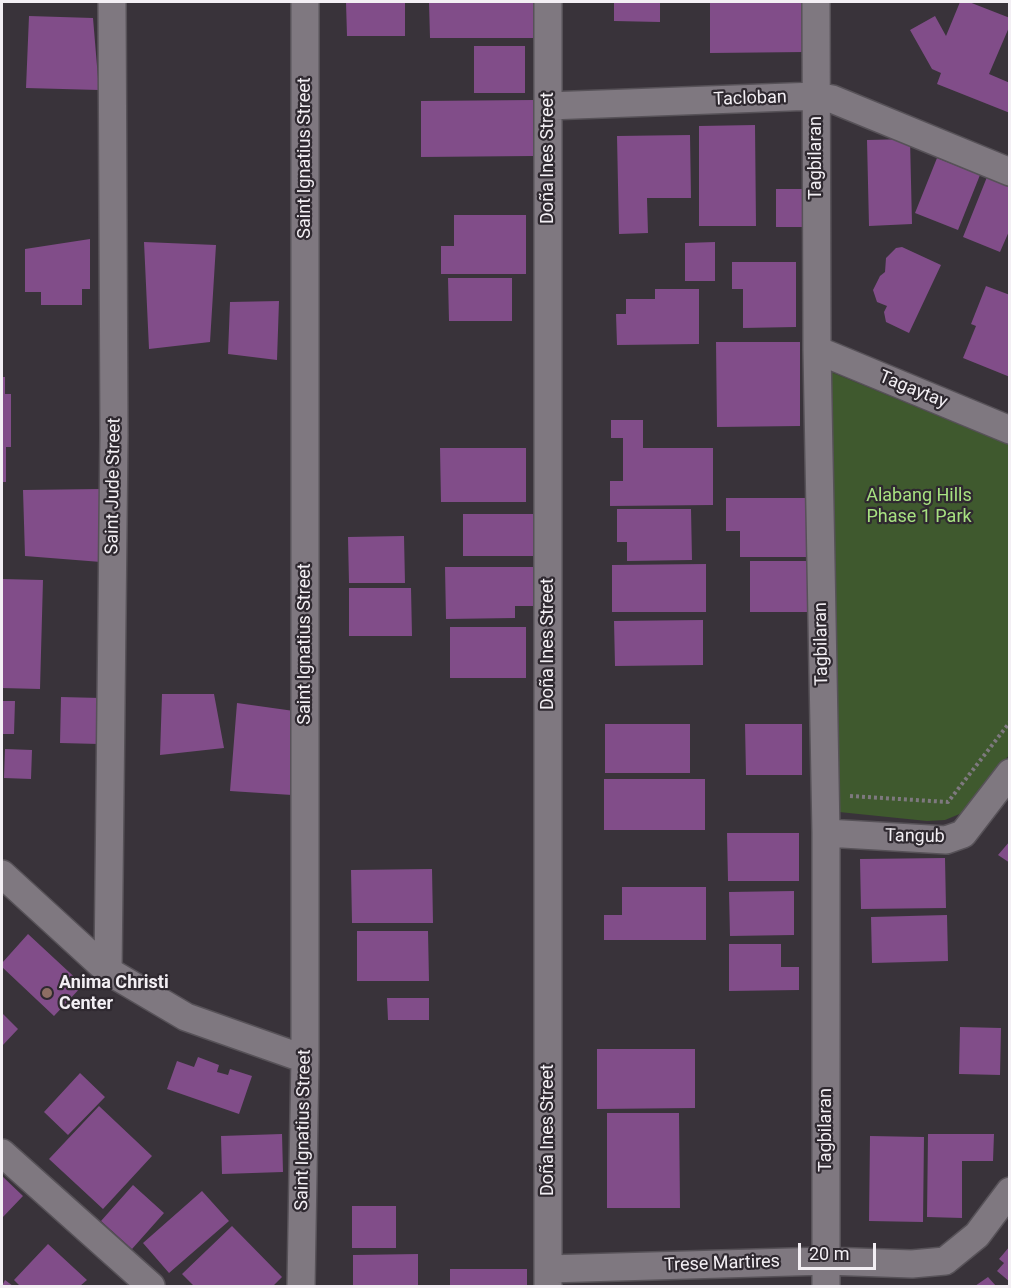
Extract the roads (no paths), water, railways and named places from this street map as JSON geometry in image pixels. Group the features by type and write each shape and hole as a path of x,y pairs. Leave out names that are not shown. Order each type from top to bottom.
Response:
{"street":[{"name":"Saint Jude Street","path":"108,971 114,435 112,2"},
{"name":"Saint Ignatius Street","path":"302,1287 305,1059 305,2"},
{"name":"Doña Ines Street","path":"548,2 548,1278"},
{"name":"Tagbilaran","path":"816,2 817,350 826,832 826,1274"},
{"name":"Tacloban","path":"549,106 816,96 832,99 1010,172"},
{"name":"Tagaytay","path":"817,350 1010,430"},
{"name":"Tangub","path":"826,832 946,840 963,834 1010,773"},
{"path":"2,874 108,971 186,1017 305,1059"},
{"path":"2,1153 137,1282"},
{"name":"Trese Martires","path":"548,1278 826,1274 945,1261 977,1235 1010,1191"}],"place":[{"name":"Anima Christi Center","path":"47,993"}],"park label":[{"name":"Alabang Hills Phase 1 Park","path":"919,506"}]}
